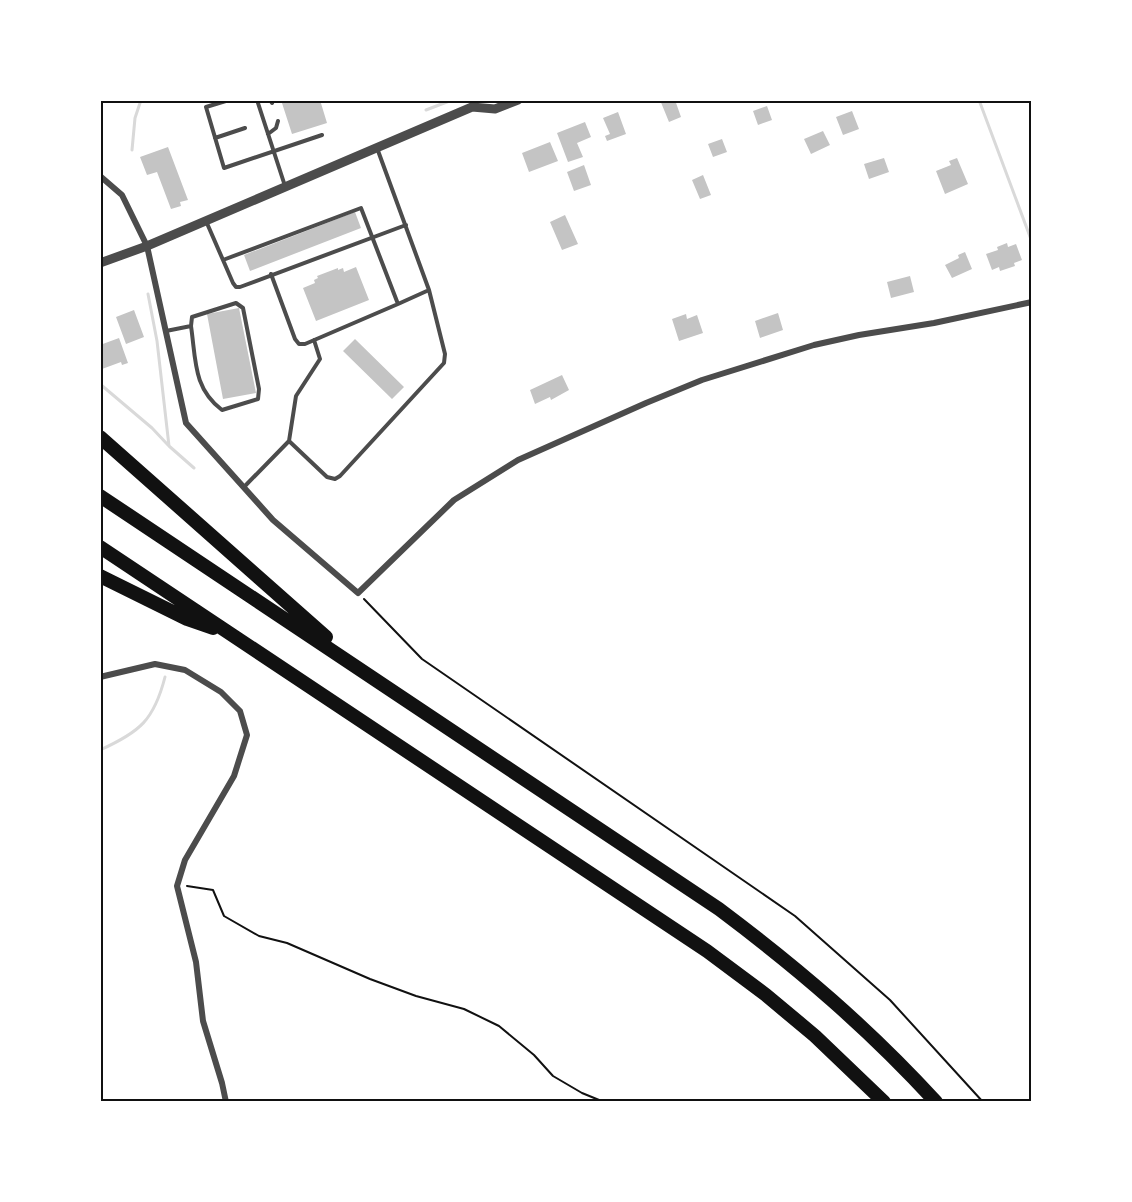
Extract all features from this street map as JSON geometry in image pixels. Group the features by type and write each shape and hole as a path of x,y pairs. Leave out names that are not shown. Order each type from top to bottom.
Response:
{"highway":[{"path":"100,437 366,672"},
{"path":"100,496 655,864 769,946 852,1016 936,1101"},
{"path":"100,547 707,951 815,1036 884,1101"},
{"path":"100,576 187,619 233,634"}],"street":[{"path":"100,263 147,246 472,107 495,110 518,100"},
{"path":"100,176 122,195 147,246 186,423 273,520 358,593 454,500 518,460 646,404 702,380 814,345 1032,302"},
{"path":"100,677 155,664 185,670 220,692 240,711 247,735 234,776 185,860 177,886 196,962 203,1021 222,1083 225,1101"}],"lane":[{"path":"229,100 206,107 224,168 322,135"},
{"path":"257,100 286,187"},
{"path":"268,134 276,128 278,121"},
{"path":"215,138 244,128"},
{"path":"289,441 327,477 335,479 444,363 445,354 429,290 377,148"},
{"path":"223,260 361,208 398,304"},
{"path":"206,221 232,283 236,287 406,225"},
{"path":"271,274 295,339 299,344 305,344 429,290"},
{"path":"239,303 246,320 259,389 258,399 222,410 211,401 200,386 191,326 192,316 239,303"},
{"path":"166,332 191,326"},
{"path":"243,487 289,441 296,396 320,359 314,340"}],"path":[{"path":"358,593 422,659 795,916 890,1000 983,1101"},
{"path":"177,886 213,890 224,916 259,936 287,943 416,996 464,1009 499,1026 534,1055 553,1076 582,1093 604,1101"}],"building":[{"path":"281,100 320,100 327,123 292,134"},
{"path":"660,100 675,100 681,117 669,122"},
{"path":"767,106 772,120 758,125 753,111"},
{"path":"852,111 859,129 843,135 836,117"},
{"path":"618,112 626,134 607,141 605,136 610,134 603,118"},
{"path":"585,122 591,137 577,143 583,157 568,162 557,133"},
{"path":"823,131 830,145 811,154 804,139"},
{"path":"722,139 727,152 713,157 708,144"},
{"path":"550,142 558,161 529,172 522,153"},
{"path":"168,147 188,200 180,202 181,206 171,209 157,172 147,175 140,157"},
{"path":"884,158 889,172 869,179 864,164"},
{"path":"957,158 968,184 945,194 936,171 951,165 949,161"},
{"path":"584,165 591,185 574,191 567,172"},
{"path":"703,175 711,195 700,199 692,180"},
{"path":"355,212 361,228 250,271 244,255"},
{"path":"565,215 578,244 562,250 550,222"},
{"path":"1007,243 1008,247 1016,244 1022,260 1014,263 1015,266 1000,271 999,267 992,270 986,254 998,250 997,247"},
{"path":"965,252 972,269 952,278 945,265"},
{"path":"356,267 369,300 316,321 303,288 315,283 317,276 338,268 338,270 343,268 344,272"},
{"path":"910,276 914,292 891,298 887,282"},
{"path":"239,308 256,393 223,399 207,314"},
{"path":"134,310 144,337 126,344 116,317"},
{"path":"778,313 783,330 760,338 755,321"},
{"path":"686,314 687,319 697,315 703,333 679,341 672,319"},
{"path":"119,338 128,363 122,365 121,362 102,369 100,345"},
{"path":"355,339 404,387 392,399 343,351"},
{"path":"562,375 569,390 551,400 550,397 535,404 530,390"}],"waterway":[{"path":"132,150 135,118 141,100"},
{"path":"426,110 452,100"},
{"path":"979,100 1032,242"},
{"path":"148,294 157,341 169,446 194,468"},
{"path":"100,384 152,428 168,445"},
{"path":"100,750 125,737 143,723 156,704 165,677"}]}
